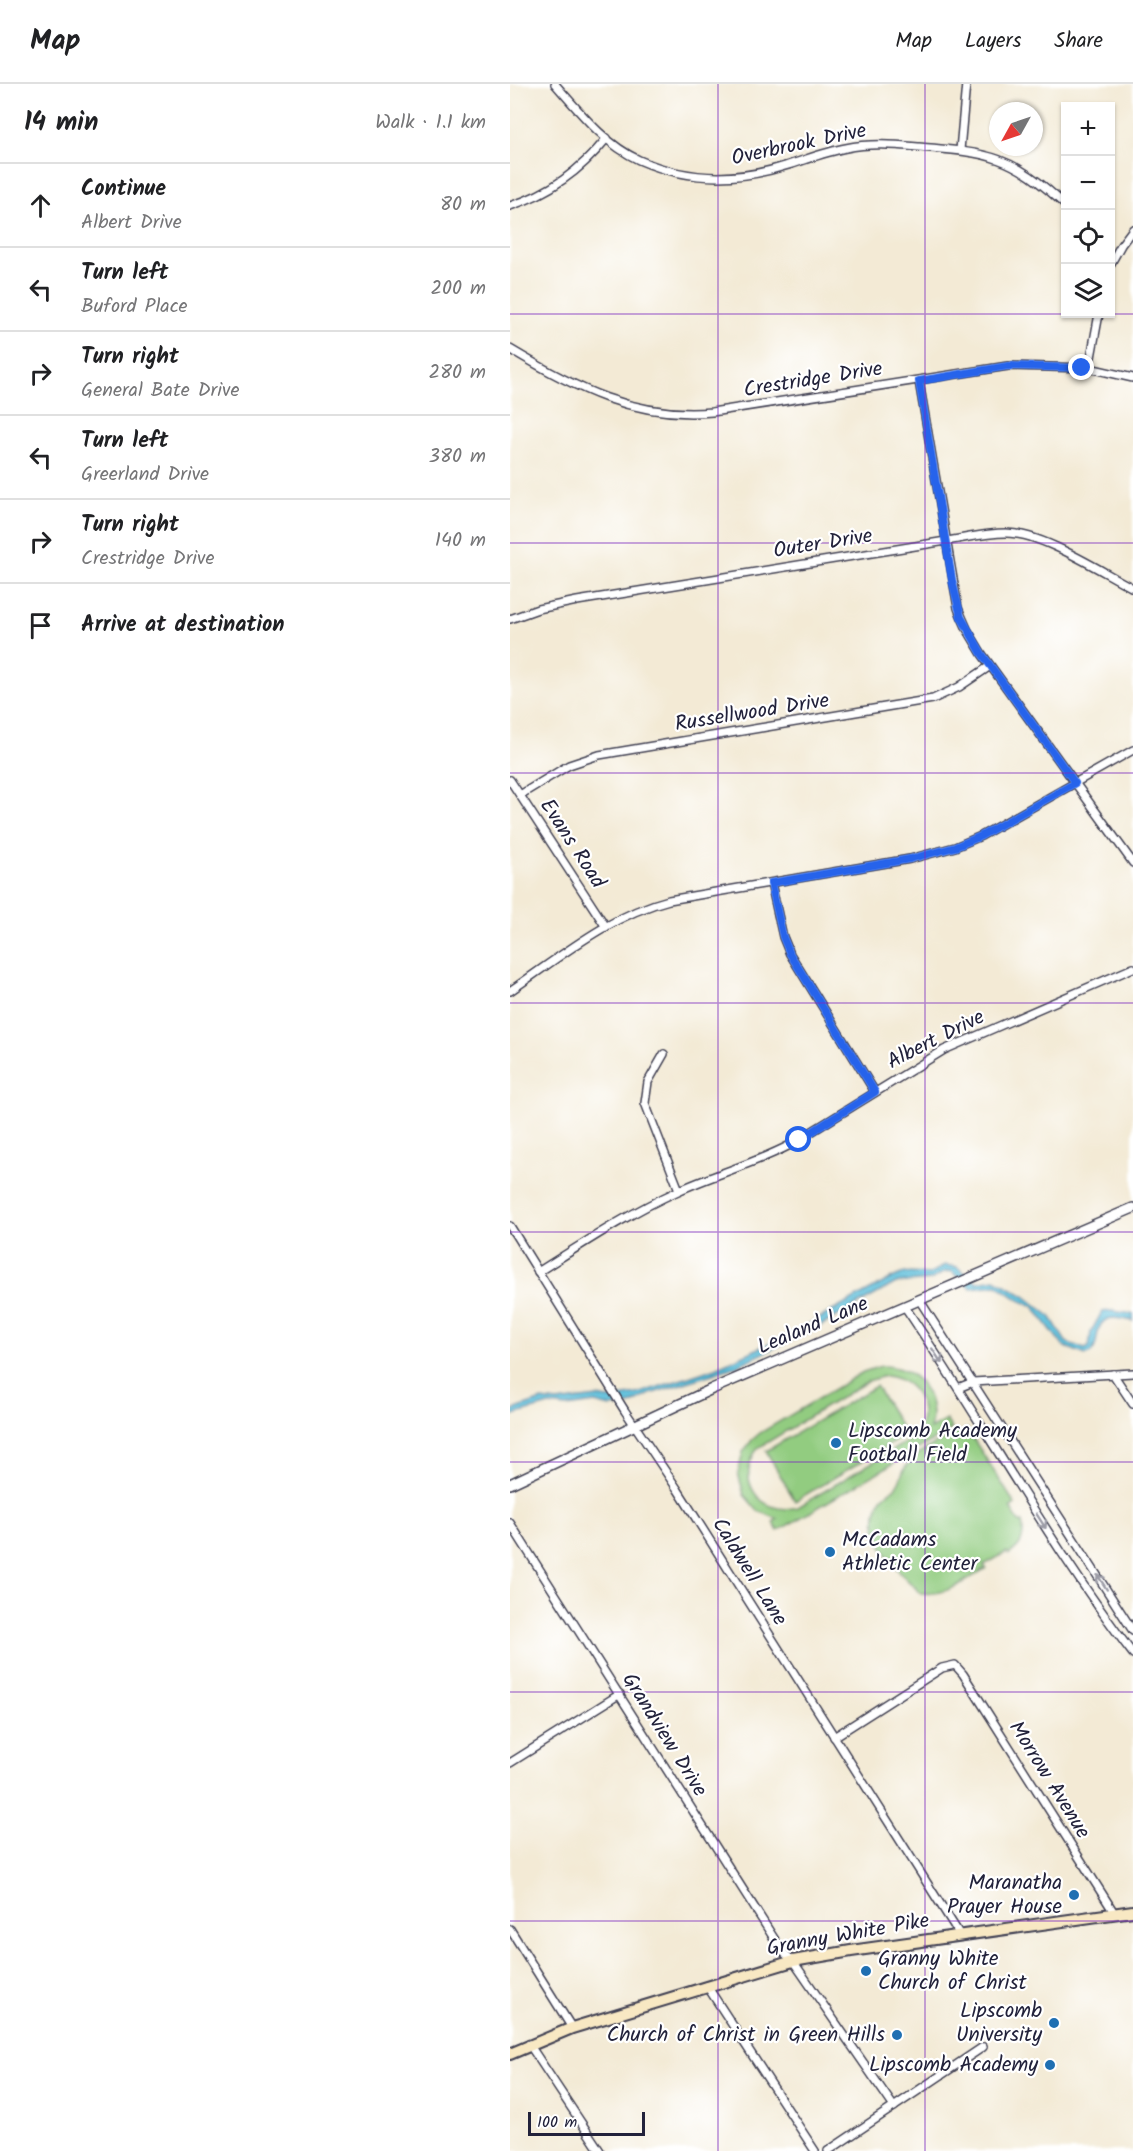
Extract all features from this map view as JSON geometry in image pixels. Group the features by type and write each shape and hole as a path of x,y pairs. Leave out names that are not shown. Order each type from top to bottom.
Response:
{"main road":[{"name":"Granny White Pike","path":"510,2054 529,2044 572,2028 793,1961 1133,1911"}],"street":[{"name":"Overbrook Drive","path":"555,84 606,138 639,160 668,170 703,178 752,175 828,152 861,145 960,150 994,157 1016,166 1034,178 1061,202"},
{"path":"960,150 966,84"},
{"path":"510,206 546,192 570,176 606,138"},
{"path":"1115,250 1133,229"},
{"path":"1089,368 1098,318"},
{"name":"Crestridge Drive","path":"510,349 588,392 634,407 675,413 712,412 1008,366 1089,368 1133,378"},
{"path":"919,381 952,580 961,617 973,641 990,666 1133,863"},
{"name":"Outer Drive","path":"510,619 538,609 564,604 946,541 1008,533 1059,549 1133,588"},
{"name":"Russellwood Drive","path":"520,795 569,765 599,755 933,699 959,687 990,666"},
{"path":"510,991 606,927 640,909 662,902 910,859 955,847 981,836 1133,750"},
{"name":"Evans Road","path":"510,780 606,927"},
{"path":"771,883 783,937 790,954 875,1092"},
{"name":"Albert Drive","path":"538,1272 614,1224 679,1190 780,1150 944,1050 1133,968"},
{"path":"664,1054 648,1082 645,1103 679,1190"},
{"name":"Lealand Lane","path":"510,1484 634,1424 758,1369 1133,1208"},
{"name":"Caldwell Lane","path":"510,1226 625,1411 678,1490 960,1935"},
{"path":"920,1301 1133,1631"},
{"path":"905,1307 1042,1522 1108,1622 1133,1654"},
{"path":"958,1388 973,1382 1133,1373"},
{"path":"1113,1374 1133,1404"},
{"name":"Grandview Drive","path":"510,1523 772,1935 793,1961 894,2107"},
{"name":"Morrow Avenue","path":"834,1737 942,1668 955,1665 963,1674 1115,1914"},
{"path":"510,1763 620,1694"},
{"path":"510,1929 572,2028"},
{"path":"707,1986 815,2151"},
{"path":"529,2044 600,2151"},
{"path":"828,2151 983,2047"}],"green space":[{"path":"881,1366 905,1371 922,1385 928,1394 932,1417 930,1429 946,1420 952,1429 778,1531 773,1522 778,1519 758,1511 744,1495 738,1473 743,1452 760,1433 863,1372","holes":["885,1376 896,1378 914,1390 922,1409 922,1419 911,1439 798,1507 784,1509 772,1506 762,1501 755,1493 750,1483 749,1472 751,1460 758,1448 868,1381"]},
{"name":"Lipscomb Academy Football Field","path":"876,1386 906,1435 795,1501 766,1451"},
{"path":"967,1429 1015,1504 1010,1508 1019,1522 1022,1522 1023,1537 1013,1551 984,1565 986,1568 963,1583 939,1592 921,1593 894,1565 880,1542 875,1518 878,1506 884,1496 896,1486 905,1467 919,1453"}],"water":[{"path":"945,1265 957,1267 977,1282 995,1279 1025,1296 1050,1316 1066,1342 1085,1349 1089,1347 1091,1332 1102,1312 1133,1314 1133,1321 1113,1318 1106,1320 1101,1324 1094,1348 1086,1355 1063,1346 1033,1306 1019,1300 997,1285 971,1288 951,1271 944,1272 931,1280 896,1283 813,1330 734,1367 650,1394 630,1405 610,1407 595,1403 567,1407 549,1405 510,1416 510,1411 542,1400 557,1402 598,1397 608,1399 637,1394 716,1368 798,1330 892,1278 904,1273 930,1274"}],"place":[{"name":"Lipscomb Academy Football Field","path":"836,1443"},
{"name":"McCadams Athletic Center","path":"830,1552"},
{"name":"Maranatha Prayer House","path":"1074,1895"},
{"name":"Granny White Church of Christ","path":"866,1971"},
{"name":"Lipscomb University","path":"1054,2023"},
{"name":"Church of Christ in Green Hills","path":"897,2035"},
{"name":"Lipscomb Academy","path":"1050,2065"}],"route":[{"path":"799,1140 875,1092 790,954 783,937 771,883 944,851 981,836 1075,783 973,641 961,617 952,580 919,381 1008,366 1082,368"}]}
